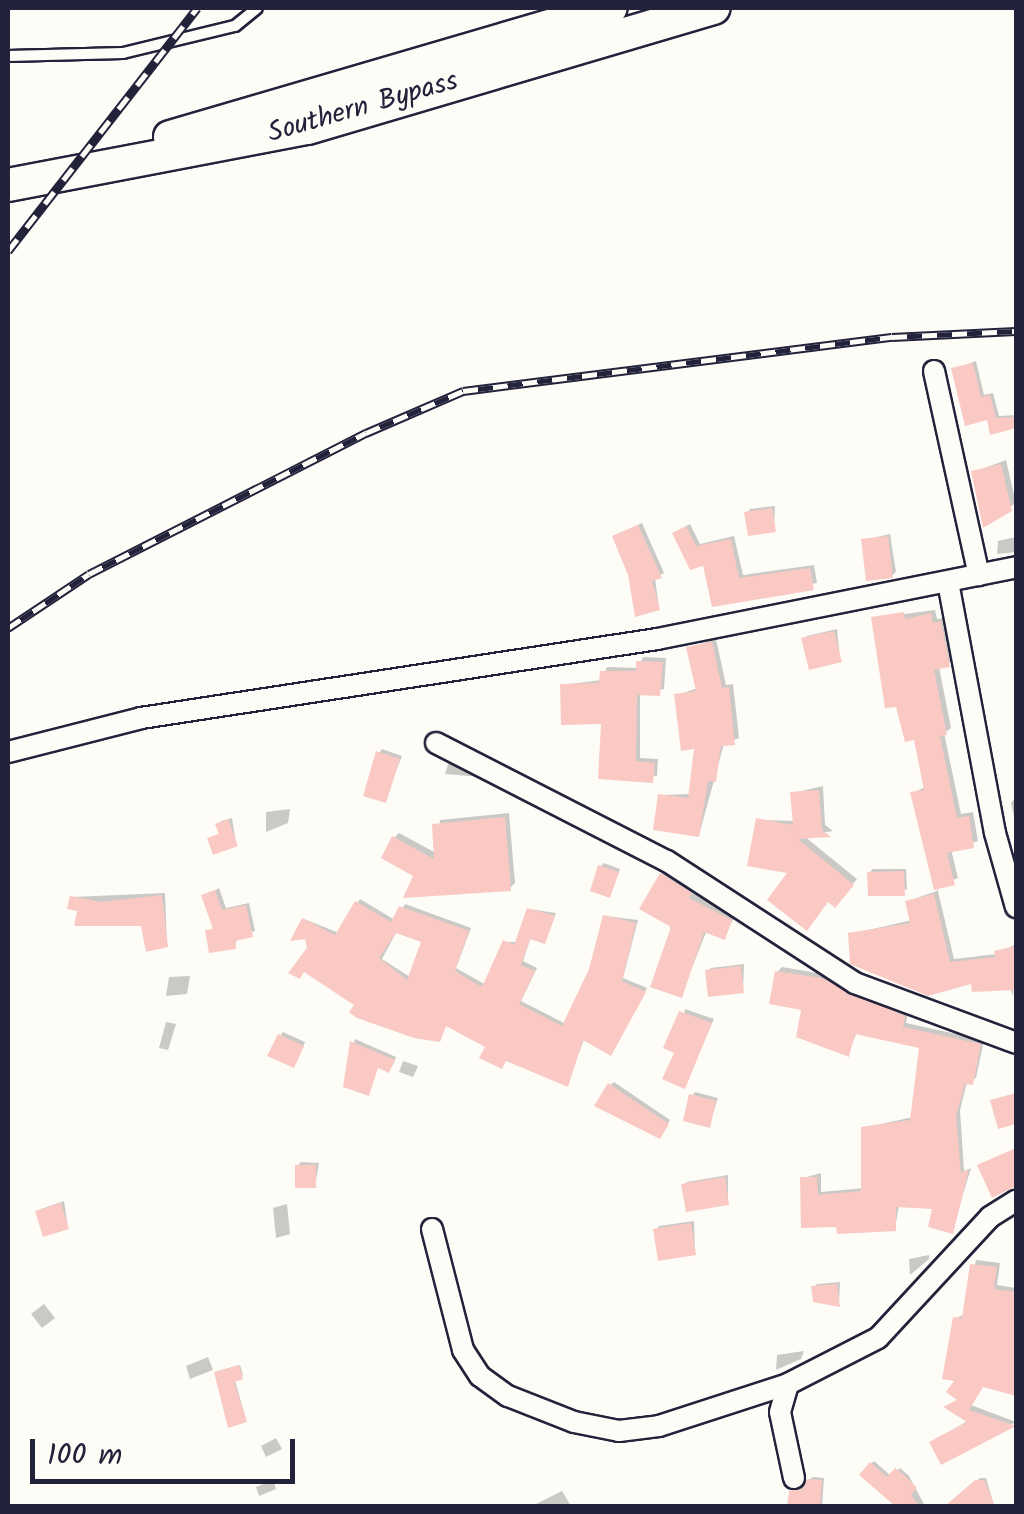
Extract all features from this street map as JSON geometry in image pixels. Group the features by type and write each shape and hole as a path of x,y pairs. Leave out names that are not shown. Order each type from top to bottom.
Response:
{"highway":[{"name":"Southern Bypass","path":"8,164 170,137 611,8"},
{"name":"Southern Bypass","path":"8,185 308,128 714,8"}],"street":[{"path":"934,371 979,575"},
{"path":"8,752 141,718 657,639 1016,567"},
{"path":"948,582 995,833 1016,907"},
{"path":"436,742 666,861 855,982 1016,1043"},
{"path":"432,1228 463,1350 480,1376 508,1396 574,1422 619,1431 659,1426 788,1384 878,1338 990,1217 1016,1201"},
{"path":"788,1384 780,1412 794,1478"}],"lane":[{"path":"8,56 123,52 235,26 257,8"}],"building":[{"path":"973,363 981,397 990,395 996,418 1016,417 1016,428 990,435 987,420 965,426 951,368"},
{"path":"1001,464 1012,511 983,528 971,471"},
{"path":"772,508 776,532 748,536 744,512"},
{"path":"638,525 662,578 652,581 660,610 635,617 628,575 612,536"},
{"path":"686,526 696,546 731,539 739,578 810,568 814,590 712,607 703,566 690,570 672,533"},
{"path":"888,536 893,578 866,581 861,539"},
{"path":"904,612 905,619 931,613 933,623 941,621 950,667 934,670 947,735 940,736 957,818 969,816 974,848 947,853 955,885 934,890 910,792 924,790 914,740 905,742 896,707 885,708 871,617"},
{"path":"834,631 842,662 809,670 801,638"},
{"path":"712,642 722,688 729,687 735,745 721,746 716,782 708,781 699,837 653,830 658,794 688,798 694,749 681,751 674,694 696,691 686,647"},
{"path":"636,661 663,662 660,696 637,695 636,761 655,763 653,783 598,779 601,724 561,725 560,684 599,683 600,671 636,671"},
{"path":"376,751 400,759 386,803 363,796"},
{"path":"819,790 822,830 831,837 798,839 854,885 835,908 828,902 807,931 767,900 787,873 747,866 756,818 793,825 790,792"},
{"path":"505,817 511,891 403,898 413,876 381,858 392,836 434,859 432,824"},
{"path":"228,819 238,846 213,855 207,838 219,834 215,824"},
{"path":"598,865 619,872 610,898 590,891"},
{"path":"904,871 905,896 868,896 867,872"},
{"path":"660,873 692,893 689,898 732,920 725,940 704,932 682,998 650,987 671,927 639,909"},
{"path":"215,890 222,910 246,905 253,937 235,941 236,949 209,953 205,930 213,929 201,895"},
{"path":"934,894 950,962 995,957 994,951 1016,946 1016,990 972,992 971,984 928,996 850,964 848,933 910,923 905,901"},
{"path":"162,895 168,947 146,952 141,926 74,926 77,911 67,909 70,896 102,902"},
{"path":"355,901 391,922 399,906 469,931 455,971 482,987 503,940 514,945 527,908 555,916 545,944 530,939 521,965 535,971 519,1004 562,1026 589,969 603,915 636,923 622,981 646,992 611,1056 583,1040 568,1087 506,1061 502,1069 479,1058 485,1047 446,1026 440,1042 414,1038 357,1018 349,1012 354,1005 304,972 300,979 288,973 307,948 305,939 290,941 302,918 335,935","holes":["396,933 421,942 407,980 379,958"]},
{"path":"741,966 744,993 708,997 705,970"},
{"path":"775,971 822,978 905,1016 903,1027 981,1044 973,1085 965,1084 956,1116 961,1173 969,1169 953,1234 928,1227 932,1209 896,1207 896,1231 837,1234 836,1227 801,1228 800,1177 817,1177 818,1195 861,1191 861,1127 910,1120 919,1048 855,1034 849,1057 796,1037 801,1010 769,1004"},
{"path":"679,1011 712,1023 685,1089 662,1079 674,1053 663,1048"},
{"path":"278,1034 304,1046 294,1068 267,1056"},
{"path":"350,1041 395,1060 389,1073 378,1068 369,1096 343,1087"},
{"path":"608,1083 669,1124 660,1139 594,1106"},
{"path":"1016,1093 1016,1124 998,1129 990,1100"},
{"path":"689,1094 716,1101 710,1128 683,1121"},
{"path":"1016,1148 1016,1186 992,1198 977,1165"},
{"path":"295,1165 316,1165 316,1188 295,1188"},
{"path":"725,1177 729,1205 686,1212 681,1184"},
{"path":"61,1203 69,1229 43,1237 35,1211"},
{"path":"691,1223 696,1255 658,1261 653,1229"},
{"path":"970,1264 997,1267 994,1289 1016,1292 1016,1396 983,1387 969,1410 1016,1426 941,1465 929,1442 967,1422 943,1407 957,1400 946,1392 954,1381 942,1379 953,1317 962,1318"},
{"path":"837,1284 840,1307 813,1302 811,1286"},
{"path":"239,1365 243,1379 234,1382 247,1422 228,1428 214,1372"},
{"path":"870,1462 887,1477 895,1468 907,1478 917,1488 911,1495 919,1506 895,1506 859,1475"},
{"path":"807,1479 822,1480 820,1506 787,1506 789,1491 802,1489"},
{"path":"975,1480 984,1480 995,1506 945,1506"}],"railway":[{"path":"8,251 197,8"},
{"path":"8,628 89,574 366,433 463,391 892,337 1016,331"}]}
